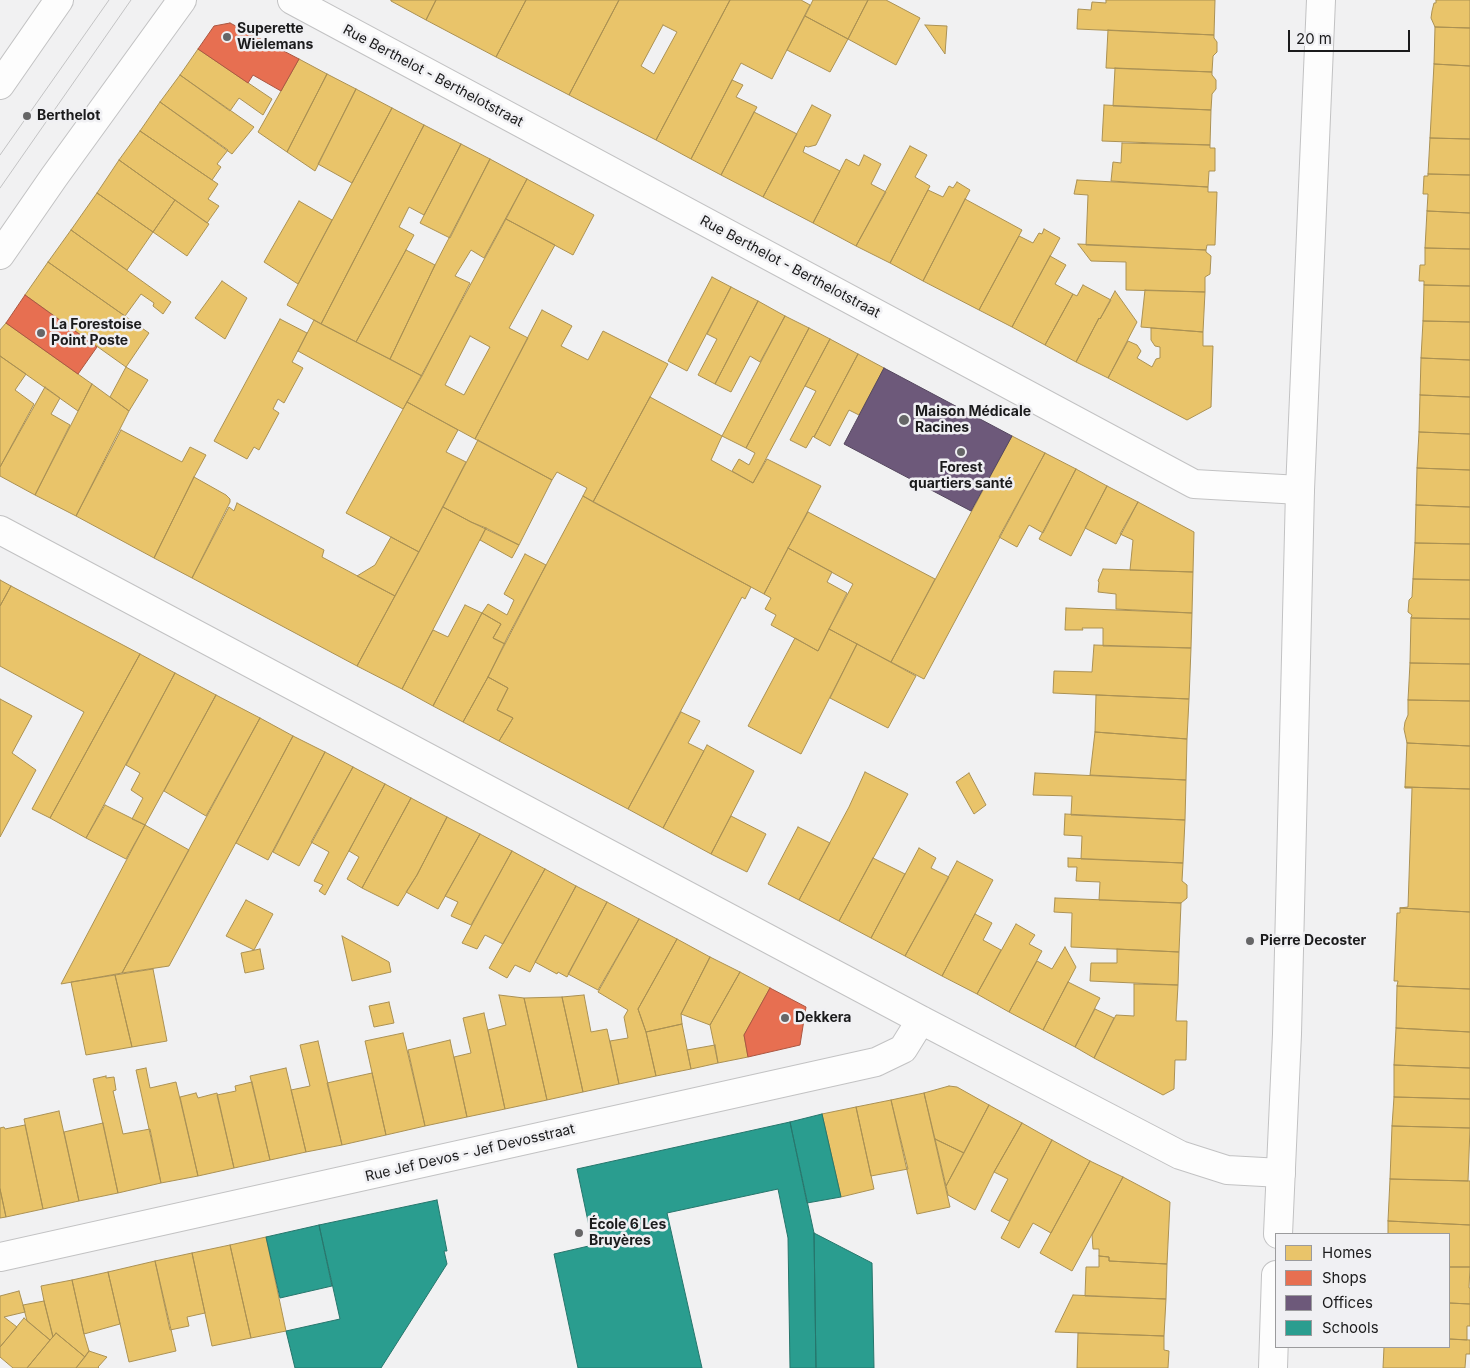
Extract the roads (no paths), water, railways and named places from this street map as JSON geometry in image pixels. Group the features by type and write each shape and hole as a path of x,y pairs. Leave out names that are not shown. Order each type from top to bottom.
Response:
{"street":[{"path":"0,85 58,0"},
{"path":"0,255 182,0"},
{"name":"Rue Berthelot - Berthelotstraat","path":"292,0 1194,484 1300,490"},
{"path":"1278,1233 1287,1034 1300,490 1321,0"},
{"path":"0,530 922,1020 1180,1154 1227,1170 1281,1173"},
{"name":"Rue Jef Devos - Jef Devosstraat","path":"0,1257 876,1062 903,1049 922,1020"},
{"path":"1273,1368 1275,1306"}],"tram line":[{"path":"0,155 109,0"},
{"path":"0,188 131,0"}],"place":[{"name":"Superette Wielemans","path":"227,37"},
{"name":"Berthelot","path":"27,116"},
{"name":"La Forestoise Point Poste","path":"41,333"},
{"name":"Maison Médicale Racines","path":"904,420"},
{"name":"Forest quartiers santé","path":"961,452"},
{"name":"Pierre Decoster","path":"1250,941"},
{"name":"Dekkera","path":"785,1018"},
{"name":"École 6 Les Bruyères","path":"579,1233"}]}
